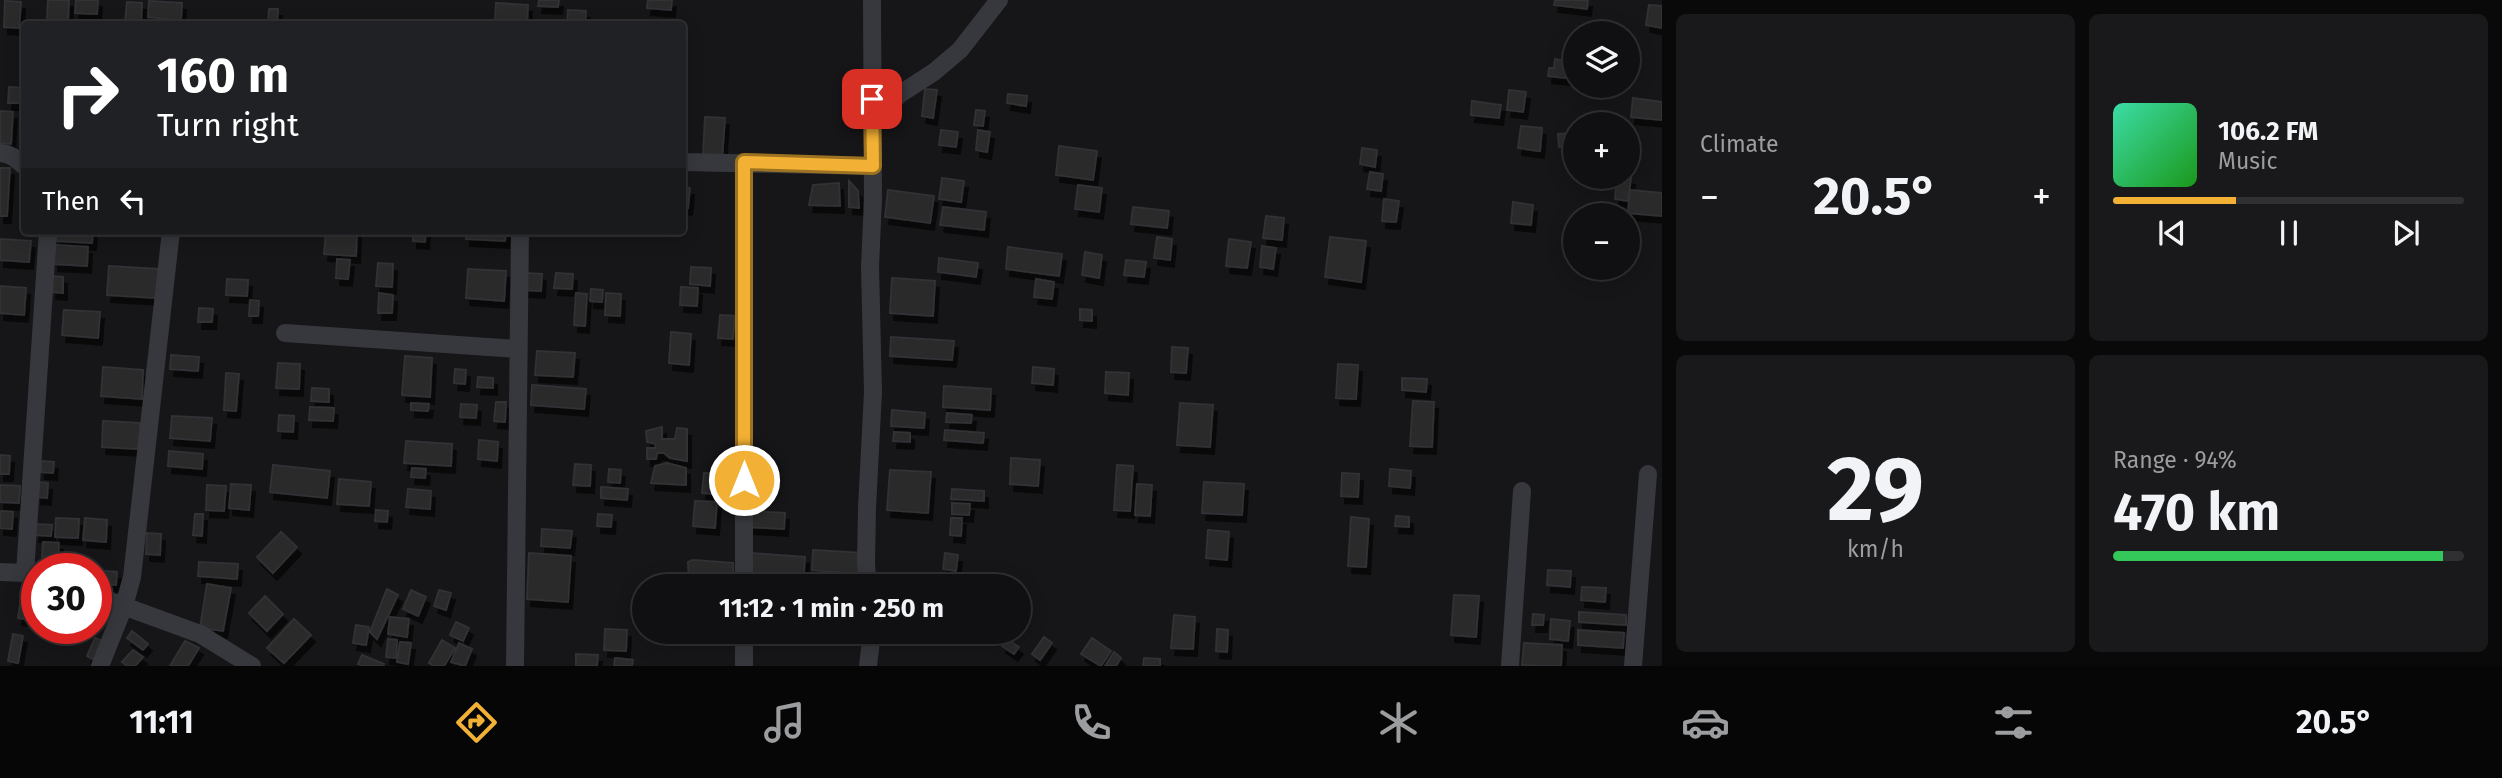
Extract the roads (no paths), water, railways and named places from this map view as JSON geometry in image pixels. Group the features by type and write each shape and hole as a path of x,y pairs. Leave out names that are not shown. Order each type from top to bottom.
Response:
{"street":[{"path":"867,574 867,508 873,392 870,267 873,199 872,0"},
{"path":"872,123 900,94 934,72 960,50 999,0"},
{"path":"3,153 21,154"},
{"path":"3,153 21,164"},
{"path":"686,162 873,166"},
{"path":"744,162 744,574"},
{"path":"32,553 48,235"},
{"path":"100,666 124,606 132,577 171,235"},
{"path":"515,666 520,235"},
{"path":"285,333 519,349"},
{"path":"1633,666 1648,474"},
{"path":"1510,666 1522,491"},
{"path":"0,572 21,574"},
{"path":"112,602 200,634 253,666"},
{"path":"744,644 744,666"},
{"path":"867,666 870,644"}]}
